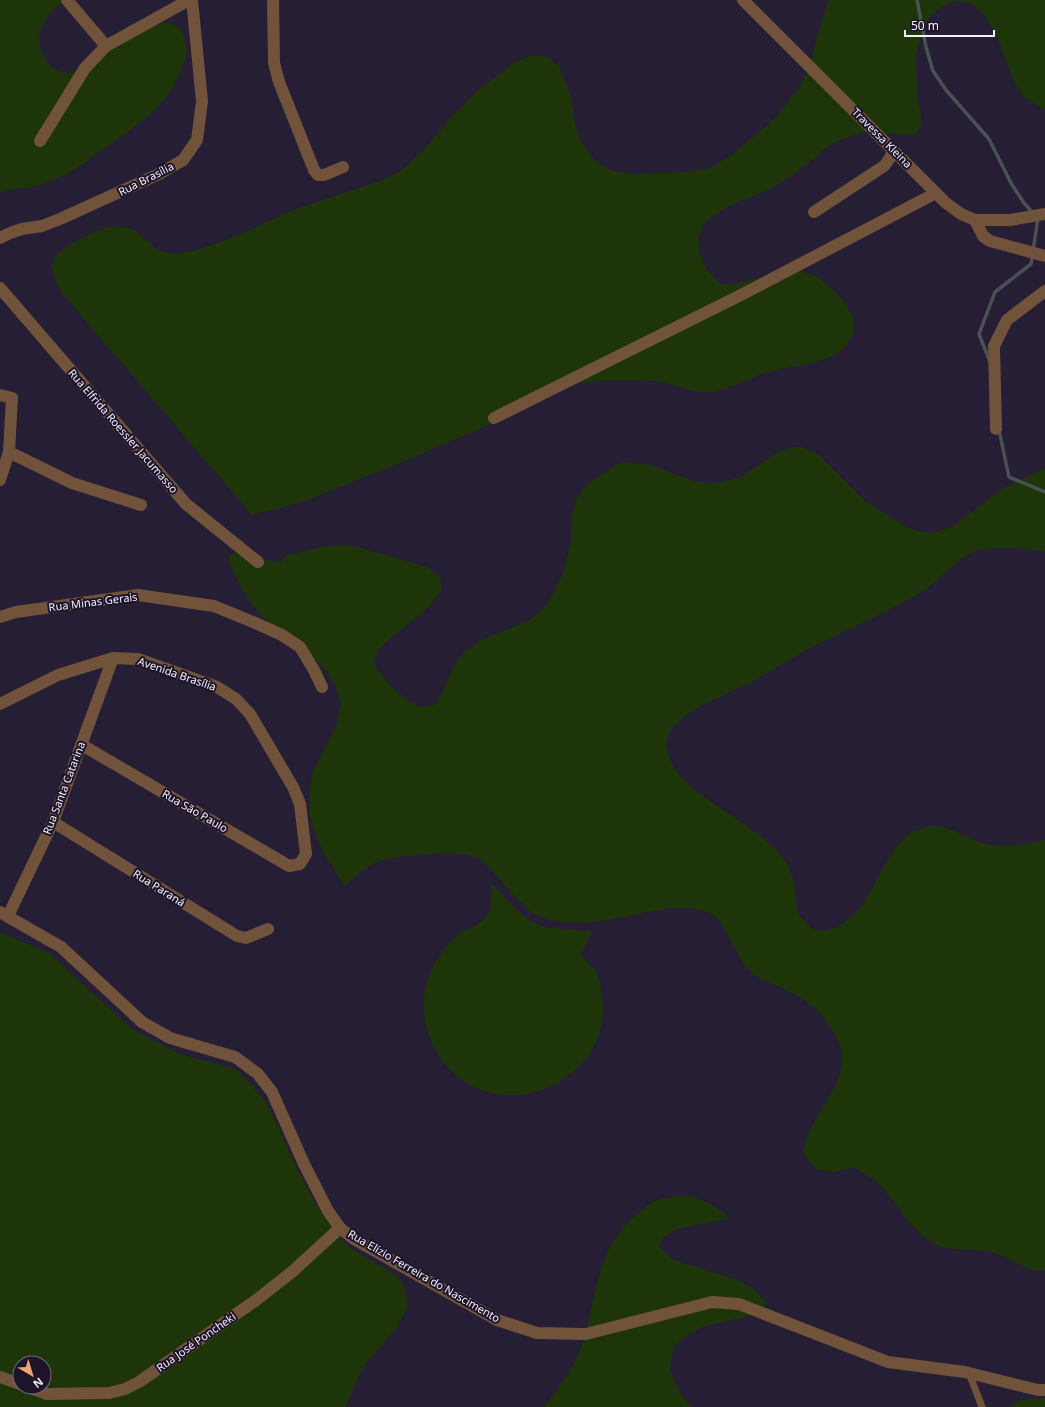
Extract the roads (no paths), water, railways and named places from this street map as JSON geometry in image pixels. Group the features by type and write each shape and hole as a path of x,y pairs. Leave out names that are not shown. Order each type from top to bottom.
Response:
{"street":[{"path":"67,0 106,46"},
{"path":"40,140 84,68 106,46 190,0"},
{"name":"Rua Brasília","path":"0,238 22,229 42,226 60,219 160,174 183,160 197,140 202,101 190,0"},
{"path":"273,0 274,63 279,82 314,170 318,175 324,175 343,167"},
{"name":"Travessa Kleina","path":"743,0 946,203 961,214 975,220 1010,220 1045,214"},
{"path":"814,212 884,166 890,158 893,150"},
{"path":"494,418 739,296 936,193"},
{"path":"975,220 983,236 990,241 1045,256"},
{"name":"Rua Elfrida Roessler Jacumasso","path":"0,288 186,504 258,562"},
{"path":"996,430 994,346 1007,320 1045,291"},
{"path":"0,395 12,398 9,452 0,480"},
{"path":"9,452 72,483 141,505"},
{"name":"Rua Minas Gerais","path":"0,617 16,612 138,595 214,606 276,633 300,647 322,687"},
{"name":"Avenida Brasília","path":"0,704 58,675 113,658 138,659 217,687 236,699 250,714 293,787 300,804 306,854"},
{"name":"Rua Santa Catarina","path":"4,914 53,822 113,658"},
{"name":"Rua São Paulo","path":"82,745 289,866 300,864 306,854"},
{"name":"Rua Paraná","path":"53,822 237,936 246,938 268,929"},
{"name":"Rua Elízio Ferreira do Nascimento","path":"4,914 61,947 142,1022 170,1038 235,1057 258,1074 272,1092 328,1211 340,1228 354,1239 497,1320 537,1333 586,1334 712,1302 739,1304 888,1362 969,1373 1038,1390 1045,1390"},
{"name":"Rua José Poncheki","path":"52,1394 110,1393 125,1389 139,1382 255,1301 293,1271 340,1228"},
{"path":"0,1377 12,1381"}],"lane":[{"path":"969,1373 982,1407"}],"waterway":[{"path":"917,0 926,47 933,71 946,90 989,139 1011,183 1024,203 1034,214"},
{"path":"990,362 979,334 995,292 1031,264 1038,218"},
{"path":"999,430 1009,477 1045,492"}]}
